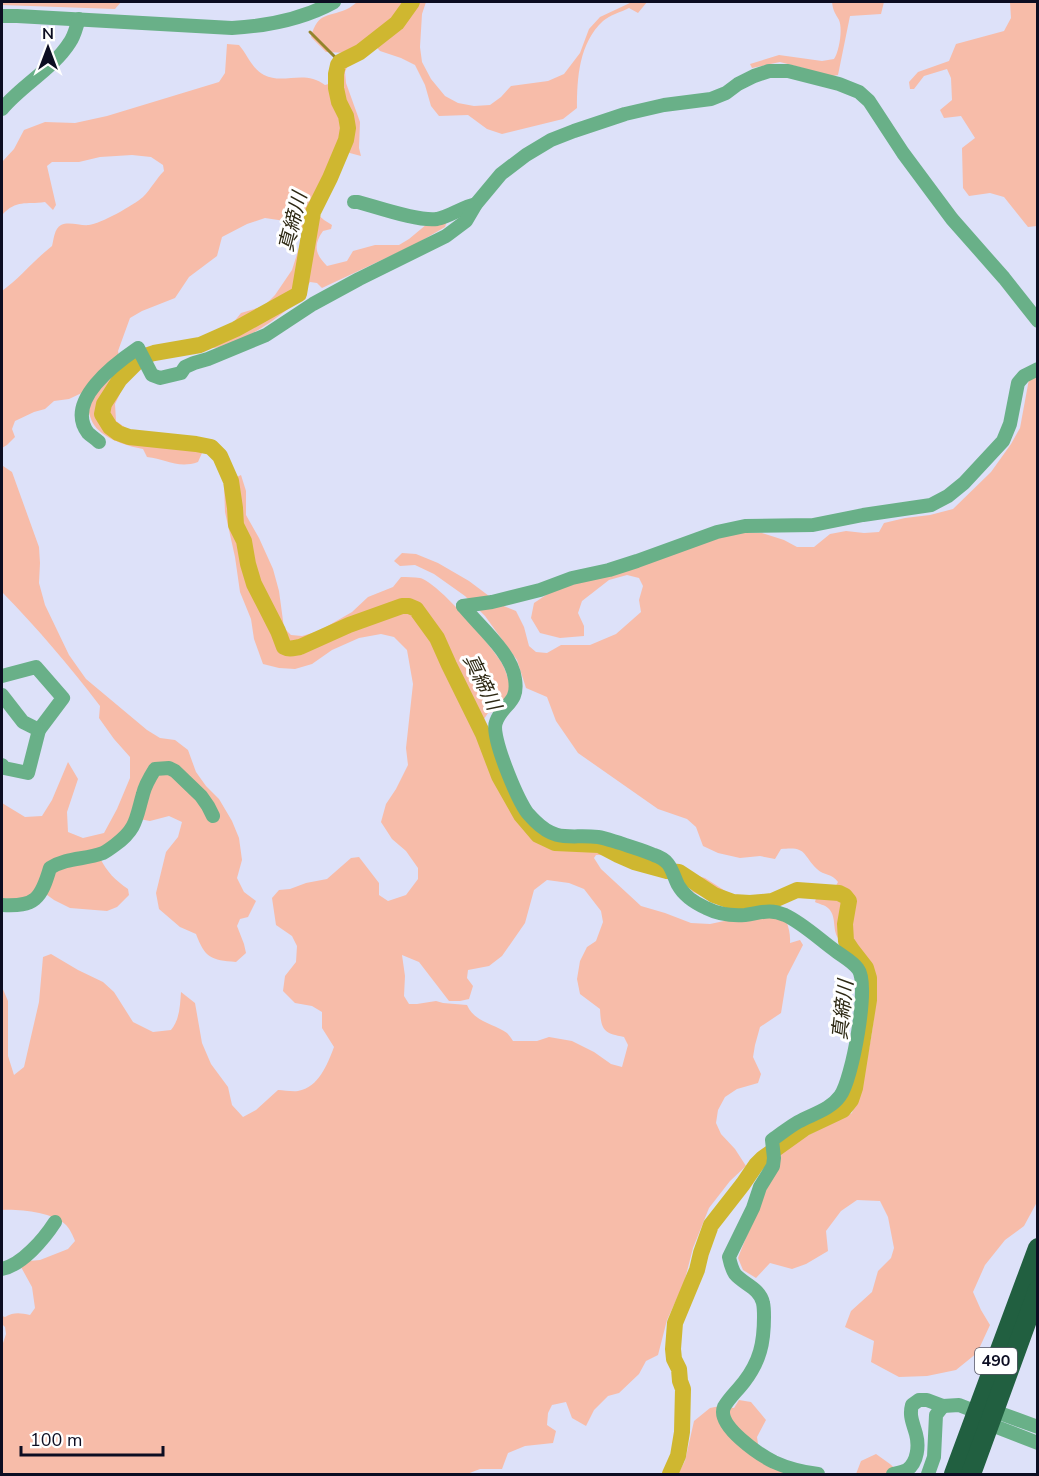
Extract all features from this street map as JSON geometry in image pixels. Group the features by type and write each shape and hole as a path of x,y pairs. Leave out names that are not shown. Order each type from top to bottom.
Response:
{"highway":[{"name":"490","path":"971,1474 986,1416 1038,1248"},
{"name":"490","path":"954,1474 986,1416 1038,1290"}],"street":[{"path":"2,16 232,28 254,27 282,21 334,2"},
{"path":"2,109 11,98 57,58 72,40 79,19"},
{"path":"99,442 88,433 82,422 84,404 92,388 119,361 138,348 152,375 160,378 181,373 185,367 266,335 359,279 446,236 466,221 476,204 501,174 526,155 551,141 625,114 664,105 711,99 754,76 769,71 788,71 839,84 859,92 869,101 903,153 952,219 1038,321"},
{"path":"354,202 418,218 435,219 476,204"},
{"path":"818,1474 774,1462 750,1447 727,1424 723,1415 724,1408 755,1365 764,1335 764,1304 761,1297 735,1274 729,1257 753,1208 760,1187 773,1166 772,1140 797,1122 835,1102 847,1084 862,1006 862,980 859,969 785,915 762,911 745,915 723,915 703,907 686,896 678,886 674,873 666,861 656,855 600,837 562,837 542,828 526,812 495,738 494,730 497,719 516,692 511,663 463,606 492,602 540,590 572,578 637,561 717,532 745,526 813,525 931,505 948,496 964,483 1004,441 1010,424 1018,383 1024,376 1038,369"},
{"path":"2,676 36,668 63,698 39,730 28,773 4,768 2,765"},
{"path":"2,695 22,722 39,730"},
{"path":"2,905 13,905 36,899 42,891 50,868 70,859 105,852 126,837 134,825 143,793 155,769 169,768 175,771 201,796 213,816"},
{"path":"2,1269 18,1262 42,1239 55,1222"},
{"path":"893,1474 907,1470 915,1461 918,1448 910,1412 912,1405 919,1400 927,1400 943,1406 959,1405 1038,1443"},
{"path":"928,1474 933,1457 936,1415 943,1406"},
{"path":"986,1416 1038,1427"}],"shaded area":[{"path":"2,2 121,2 115,9 2,5"},
{"path":"357,2 426,2 422,14 420,47 422,62 431,79 445,96 458,103 474,106 490,105 511,86 548,81 564,74 580,53 589,29 600,17 632,2 647,2 638,13 629,8 612,15 595,30 584,50 581,62 577,108 563,119 502,134 487,129 468,115 439,116 431,106 425,85 415,65 380,51 370,40 348,53 326,52 311,37 317,22 326,16 350,8"},
{"path":"832,2 884,2 881,14 850,16 838,75 827,77 780,62 752,68 750,64 779,55 822,61 834,59 839,46 841,29"},
{"path":"1010,2 1037,2 1037,226 1028,227 1004,197 990,193 969,196 963,188 962,148 975,138 961,116 944,118 940,110 952,100 951,78 947,69 924,76 914,89 910,89 909,82 918,72 949,61 956,44 1004,31 1011,18"},
{"path":"227,44 239,45 256,69 272,78 302,77 317,80 325,85 336,82 341,67 349,62 345,72 346,83 360,122 361,156 346,152 328,176 316,213 332,225 331,229 323,231 317,245 318,253 327,266 347,261 353,251 375,245 399,245 427,224 447,221 445,227 416,244 322,288 317,283 310,282 295,302 260,329 232,343 210,348 208,338 233,323 241,313 264,306 275,295 292,270 306,231 292,227 285,221 265,218 222,237 217,256 189,277 175,298 130,318 118,351 121,367 131,371 115,404 116,421 130,431 169,443 202,449 198,462 178,464 147,457 143,449 129,446 106,436 99,431 91,419 88,408 88,390 69,399 54,401 45,409 15,421 12,429 15,437 2,448 2,291 52,246 56,232 61,225 67,223 89,225 117,214 143,197 164,171 163,165 151,157 132,155 100,157 79,162 52,162 47,166 56,205 53,210 45,202 22,204 12,207 2,215 2,162 14,149 24,130 45,122 75,123 107,116 219,82 225,73"},
{"path":"1037,374 1037,1202 1024,1226 1005,1240 985,1265 973,1292 990,1325 977,1353 956,1370 927,1376 899,1377 871,1362 874,1341 845,1327 851,1311 872,1292 878,1271 891,1258 894,1248 888,1217 880,1201 857,1200 841,1211 826,1231 828,1251 806,1264 792,1269 770,1263 756,1278 743,1270 738,1258 780,1153 795,1142 852,1113 862,1078 875,1009 875,988 871,969 864,956 845,947 842,943 836,934 831,911 815,902 817,895 831,895 838,882 820,871 800,850 781,849 775,859 760,856 740,858 718,853 703,846 696,827 687,819 658,809 578,753 556,721 547,697 526,688 517,660 485,616 465,596 434,574 415,565 400,566 394,561 402,553 416,554 438,563 469,581 501,605 516,611 524,627 529,646 536,652 547,653 561,645 590,645 616,634 641,612 639,600 643,586 639,578 627,575 609,580 582,601 578,613 584,626 584,636 560,638 540,633 531,618 534,603 558,587 738,533 762,533 797,547 814,547 830,534 846,531 879,532 884,523 953,509 991,472 1011,444 1020,428 1029,379"},
{"path":"3,466 12,472 39,547 39,583 45,605 69,655 86,679 147,730 160,738 175,740 188,750 196,772 219,799 232,821 239,838 242,860 237,878 244,892 256,901 248,917 240,919 237,926 246,953 236,962 210,956 196,934 180,927 159,909 156,893 166,852 178,837 182,822 169,816 150,821 134,818 100,858 112,875 128,889 129,895 117,907 107,911 70,908 39,889 22,899 2,898 2,803 25,817 42,816 52,800 68,762 78,779 67,812 68,832 83,838 104,833 130,778 130,757 99,718 100,706 28,619 2,592"},
{"path":"241,475 246,491 246,515 273,569 279,591 284,628 291,635 302,636 319,631 352,612 368,597 393,587 401,577 420,578 428,582 439,590 474,627 500,660 508,679 511,691 497,711 488,713 484,719 485,726 513,806 521,822 533,835 551,847 571,850 582,849 603,841 659,862 670,877 607,856 596,855 594,858 601,869 641,906 691,923 710,924 729,920 733,910 693,892 683,879 687,873 705,878 730,894 754,897 777,905 787,923 790,943 800,940 803,945 787,976 781,1013 760,1027 753,1057 761,1074 758,1083 737,1089 725,1097 718,1110 716,1123 721,1134 746,1166 730,1181 709,1208 693,1248 684,1283 667,1320 658,1355 646,1361 639,1374 619,1393 608,1396 594,1410 586,1426 572,1418 566,1402 552,1405 548,1413 547,1425 556,1431 553,1443 525,1446 508,1453 502,1469 480,1469 467,1474 2,1474 2,1346 6,1334 2,1316 17,1313 30,1315 35,1308 32,1287 21,1267 29,1261 40,1260 68,1249 75,1241 66,1225 52,1217 26,1211 2,1210 2,987 8,1001 8,1056 14,1075 24,1067 39,1002 43,957 51,954 103,982 114,992 133,1022 153,1032 171,1030 174,1026 178,1017 181,992 195,1003 202,1043 211,1064 228,1087 232,1105 243,1117 256,1110 278,1090 298,1091 312,1085 321,1074 334,1047 322,1028 322,1012 312,1006 295,1003 283,991 285,976 296,962 297,946 292,936 276,925 272,898 279,890 327,879 351,858 359,857 379,883 379,895 388,901 406,895 418,879 418,868 406,851 392,839 381,822 386,804 408,765 406,748 413,684 407,650 394,637 381,634 359,638 332,650 312,664 295,669 263,664 254,639 251,619 240,592 225,512 224,483","holes":["547,880 569,883 584,889 601,911 603,922 596,941 587,947 580,961 577,979 580,994 600,1009 601,1022 605,1030 624,1037 628,1045 622,1067 611,1064 572,1041 549,1037 537,1041 513,1041 507,1033 475,1015 467,1005 436,1001 409,1004 404,996 405,976 402,955 419,962 449,1001 469,999 473,986 467,978 468,970 489,966 502,956 525,923 534,890"]},
{"path":"739,1400 751,1402 766,1420 757,1437 760,1458 801,1474 678,1474 685,1461 694,1421 710,1408 720,1406 734,1408"},
{"path":"876,1454 901,1474 856,1474 861,1461"}],"waterway":[{"name":"真締川","path":"412,2 397,23 360,52 338,65 336,88 339,102 346,116 348,128 346,140 313,212 299,294 236,329 200,345 142,357 120,379 104,404 102,414 110,427 129,437 211,447 220,456 231,481 236,525 244,541 254,584 284,647 290,649 300,647 349,625 402,606 416,609 437,638 483,734 499,776 521,815 538,835 555,843 599,845 634,862 679,872 714,895 733,902 772,901 797,890 839,893 849,901 845,924 846,941 866,968 869,978 869,1000 855,1088 851,1100 843,1110 805,1128 763,1158 711,1225 697,1270 675,1323 674,1359 679,1369 683,1389 682,1432 678,1456 670,1474"},
{"path":"310,32 340,62"}]}
